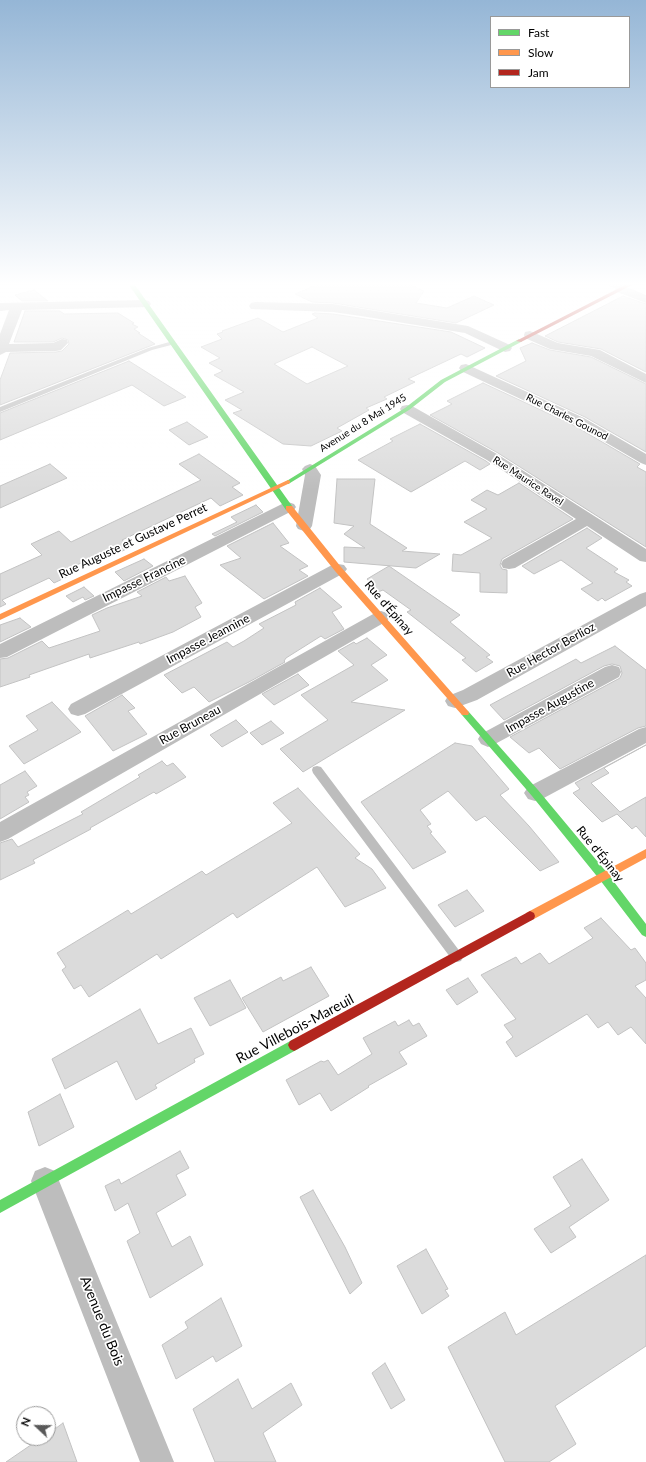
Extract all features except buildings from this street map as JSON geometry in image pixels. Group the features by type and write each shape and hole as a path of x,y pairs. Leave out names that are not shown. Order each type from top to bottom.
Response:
{"street":[{"name":"Rue d'Épinay","path":"180,353 276,487 288,508 338,569 535,793 604,877 646,932"},
{"name":"Avenue du 8 Mai 1945","path":"276,487 310,469 407,409 443,381 495,353"},
{"path":"595,353 646,379"},
{"name":"Rue Charles Gounod","path":"466,368 579,421 646,460"},
{"name":"Rue Maurice Ravel","path":"407,409 492,457 646,557"},
{"path":"304,526 313,475 310,469"},
{"name":"Rue Auguste et Gustave Perret","path":"0,617 276,487"},
{"name":"Impasse Francine","path":"0,652 288,508"},
{"path":"508,564 587,519"},
{"name":"Impasse Jeannine","path":"78,709 338,569"},
{"name":"Rue Hector Berlioz","path":"455,701 470,695 646,598"},
{"name":"Rue Bruneau","path":"0,833 381,617"},
{"name":"Impasse Augustine","path":"488,740 612,672"},
{"path":"535,793 646,734"},
{"name":"Rue Villebois-Mareuil","path":"1,1203 45,1181 457,958 646,853"},
{"name":"Avenue du Bois","path":"45,1181 157,1462"}],"lane":[{"path":"0,410 140,353"},
{"path":"317,770 457,958"}],"traffic: fast":[{"path":"180,353 289,508"},
{"path":"288,482 407,409 443,381 496,353"},
{"path":"465,713 535,793 604,877 646,932"},
{"path":"0,1207 294,1045"}],"traffic: slow":[{"path":"0,617 288,482"},
{"path":"289,508 338,569 465,713"},
{"path":"530,916 646,853"}],"traffic: jam":[{"path":"294,1045 530,916"}]}
